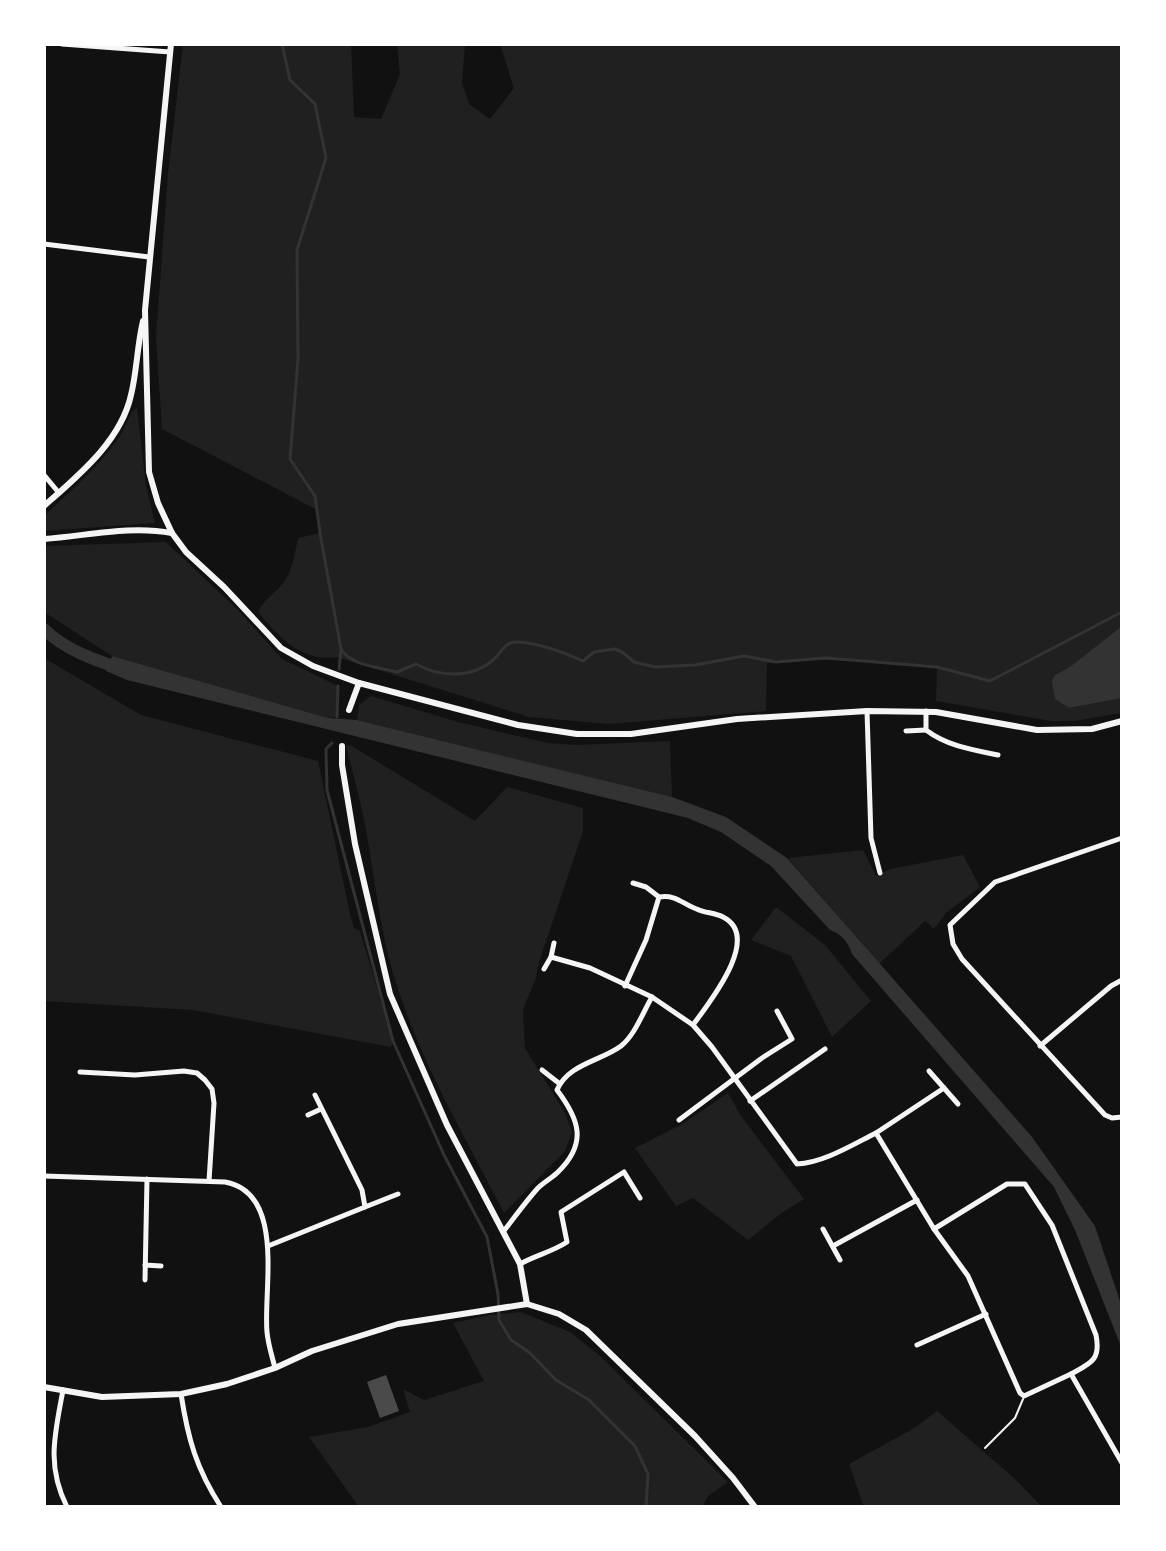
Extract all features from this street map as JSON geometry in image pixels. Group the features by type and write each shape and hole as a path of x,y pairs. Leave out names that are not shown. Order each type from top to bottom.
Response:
{"street":[{"path":"44,506 108,443 131,397 145,310 170,48 62,44"},
{"path":"44,244 149,257"},
{"path":"145,310 149,472 158,503 172,533 186,552 281,648 313,666 359,683 518,725 577,734 631,734 737,719 867,711 926,711 1037,730 1092,729 1122,721"},
{"path":"44,475 59,493"},
{"path":"44,539 119,530 172,533"},
{"path":"349,710 359,683"},
{"path":"867,711 871,838 880,873"},
{"path":"926,711 926,730"},
{"path":"906,731 926,730 963,748 998,755"},
{"path":"342,746 342,765 355,844 390,994 447,1125 520,1264 527,1304"},
{"path":"1122,838 995,882 950,925 953,944 962,959 1105,1115 1122,1117"},
{"path":"633,883 646,887 659,897 677,897 692,908 723,916 738,941 737,954 718,992 693,1025"},
{"path":"625,986 646,940 659,897"},
{"path":"544,969 554,943"},
{"path":"551,957 590,968 652,997 693,1025 797,1164 826,1156 876,1133 944,1088"},
{"path":"1040,1046 1122,980"},
{"path":"503,1232 540,1186 566,1163 577,1143 578,1128 573,1111 557,1090 560,1084 587,1062 620,1047 630,1037 652,997"},
{"path":"679,1120 792,1039 777,1011"},
{"path":"750,1101 825,1049"},
{"path":"542,1070 560,1084"},
{"path":"80,1072 135,1075 184,1071 197,1073 212,1089 214,1103 209,1181"},
{"path":"929,1071 958,1104"},
{"path":"315,1095 362,1190 365,1207"},
{"path":"308,1115 321,1109"},
{"path":"876,1133 934,1229 968,1276 1020,1393 1024,1396 1090,1364 1099,1349 1096,1335 1052,1225 1025,1184 1007,1184 934,1229"},
{"path":"520,1264 567,1242 561,1212 624,1172 640,1198"},
{"path":"44,1176 233,1183 249,1195 263,1218 268,1246 267,1333 275,1368"},
{"path":"145,1280 147,1179"},
{"path":"268,1246 398,1194"},
{"path":"833,1246 917,1200"},
{"path":"823,1229 840,1260"},
{"path":"145,1265 161,1266"},
{"path":"44,1387 102,1397 181,1394 227,1384 383,1328 527,1304 559,1314 586,1330 695,1436 755,1507"},
{"path":"917,1345 986,1314"},
{"path":"1071,1374 1122,1463"},
{"path":"63,1390 52,1452 57,1488 67,1507"},
{"path":"181,1394 194,1458 221,1507"}],"lane":[{"path":"985,1448 1015,1418 1024,1396"}],"shaded area":[{"path":"183,44 351,44 354,117 381,119 400,74 397,44 465,44 462,83 469,104 490,119 514,88 500,44 1122,44 1122,626 1055,675 1069,708 1122,698 1122,713 1074,721 1051,721 936,701 937,667 826,658 767,663 766,711 608,724 529,717 337,657 313,656 292,646 258,612 287,577 298,538 320,533 317,510 162,429 156,337 168,173"},
{"path":"137,407 146,486 155,523 44,531 44,516 101,460"},
{"path":"166,542 238,610 282,659 338,686 337,717 328,718 112,656 44,612 44,546"},
{"path":"1122,626 1122,698 1069,708 1055,699 1052,681 1055,675"},
{"path":"112,656 328,718 357,720 672,797 726,817 787,858 1032,1137 1095,1226 1122,1307 1122,1349 1075,1230 1054,1187 852,954 844,939 830,930 771,866 721,832 688,818 127,680 106,671"},
{"path":"44,658 141,715 318,761 350,914 354,928 360,931 393,1041 391,1047 193,1010 44,1001"},
{"path":"371,696 458,722 548,743 576,745 670,741 672,797 357,720 359,705"},
{"path":"350,745 475,821 507,787 583,808 583,831 536,978 523,1009 525,1048 565,1113 572,1132 565,1151 504,1213 430,1069 395,980 364,820 346,746"},
{"path":"863,850 876,876 890,869 963,855 980,887 946,913 934,929 925,921 879,964 788,858"},
{"path":"776,907 825,945 871,1001 832,1037 791,956 751,940"},
{"path":"728,1093 741,1116 804,1199 748,1240 693,1198 676,1206 635,1148 684,1123"},
{"path":"521,1312 570,1332 599,1355 728,1482 708,1496 702,1507 359,1507 309,1437 368,1427 410,1412 403,1389 424,1400 484,1381 453,1323"},
{"path":"937,1411 1015,1479 1042,1507 864,1507 849,1464 916,1427"}],"building":[{"path":"386,1375 399,1411 380,1418 367,1382"}],"waterway":[{"path":"282,44 290,80 315,104 326,158 297,250 298,359 290,459 315,496 341,649 339,669"},
{"path":"341,649 358,662 397,672 416,664 435,672 465,673 484,666 506,646 524,642 583,661 594,652 615,649 634,662 655,667 695,665 744,656 776,662 826,658 937,667 990,681 1122,612"},
{"path":"44,629 71,649 122,669"},
{"path":"337,717 338,686"},
{"path":"332,743 326,749 327,790 393,1041 444,1155 487,1237 498,1294 499,1320 511,1340 530,1353 556,1380 589,1400 635,1446 648,1474 646,1507"}]}
